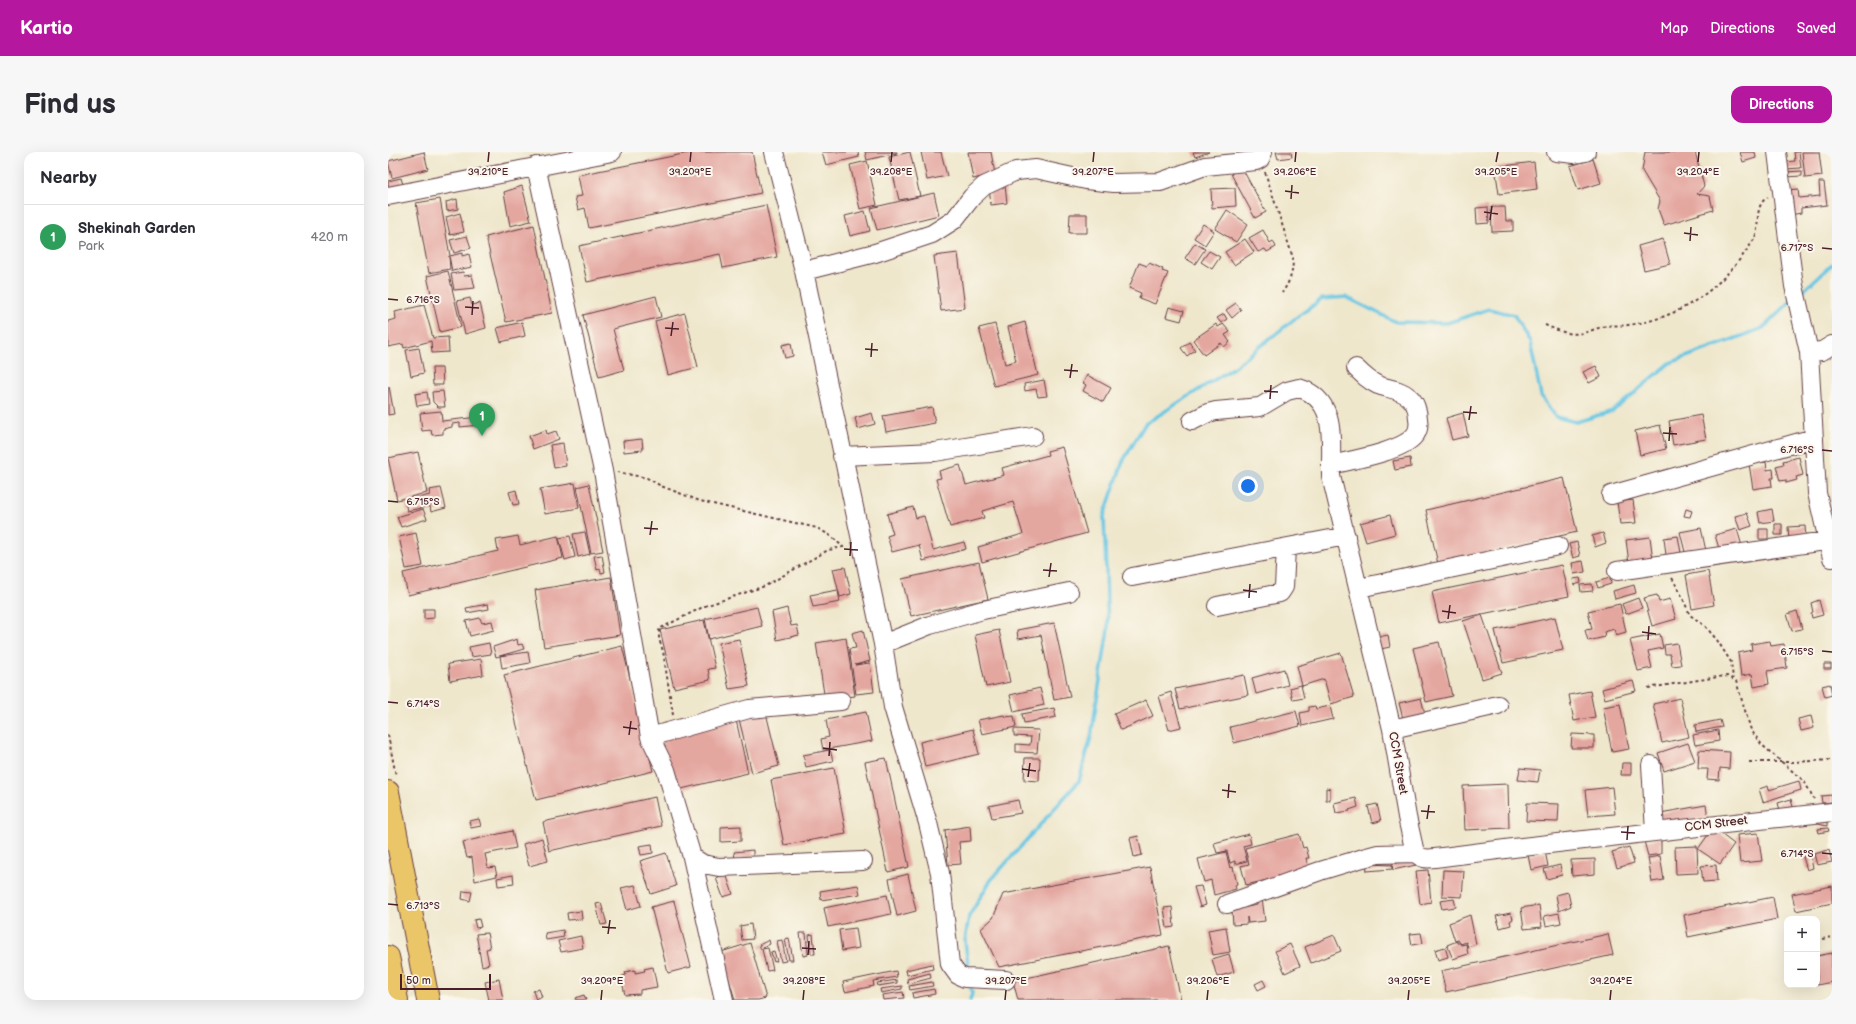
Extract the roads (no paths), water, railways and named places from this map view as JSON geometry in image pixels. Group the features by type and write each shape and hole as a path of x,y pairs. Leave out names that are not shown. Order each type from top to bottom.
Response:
{"highway":[{"path":"388,792 428,1000"},
{"path":"388,957 397,1000"}],"street":[{"path":"388,196 536,166 567,156 612,152"},
{"path":"774,152 804,271 883,644 893,707 928,823 940,873 950,964 958,975 970,979 1006,980"},
{"path":"1556,152 1575,154 1586,152"},
{"path":"1777,152 1794,286 1809,352 1817,493 1830,540 1832,558"},
{"path":"804,271 875,253 932,234 944,228 957,217 972,197 984,186 1016,171 1036,169 1086,180 1114,183 1160,182 1204,166 1252,162 1262,156"},
{"path":"536,166 603,471 650,737 666,770 692,857 724,1000"},
{"path":"1809,352 1822,351 1832,345"},
{"path":"1331,465 1393,449 1408,443 1416,435 1419,425 1418,410 1410,398 1402,392 1380,386 1370,381 1356,368"},
{"name":"CCM Street","path":"1192,422 1208,413 1216,411 1260,407 1294,388 1306,390 1321,403 1328,414 1331,431 1331,476 1392,729 1407,817 1415,853 1426,859 1827,812"},
{"path":"842,456 935,452 1032,436"},
{"path":"1611,495 1814,438"},
{"path":"1132,577 1346,536"},
{"path":"1617,571 1830,540"},
{"path":"1359,588 1558,546"},
{"path":"1216,606 1280,593 1284,587 1286,548"},
{"path":"883,644 930,625 983,610 1069,592"},
{"path":"650,737 749,708 841,701"},
{"path":"1392,729 1498,705"},
{"path":"1651,764 1655,832"},
{"path":"1227,904 1320,871 1363,858 1378,854 1415,853"},
{"path":"692,857 703,864 719,867 863,861"}],"waterway":[{"path":"1802,292 1832,264"},
{"path":"969,973 965,941 969,916 991,880 1079,781 1091,737 1108,629 1104,516 1123,461 1145,424 1233,368 1322,299 1346,297 1396,322 1447,323 1489,309 1514,315 1530,342 1541,396 1556,417 1576,422 1613,411 1670,363 1763,328 1791,301"},
{"path":"970,983 972,993 970,1000"}],"place":[{"name":"Shekinah Garden","path":"482,436"}]}
